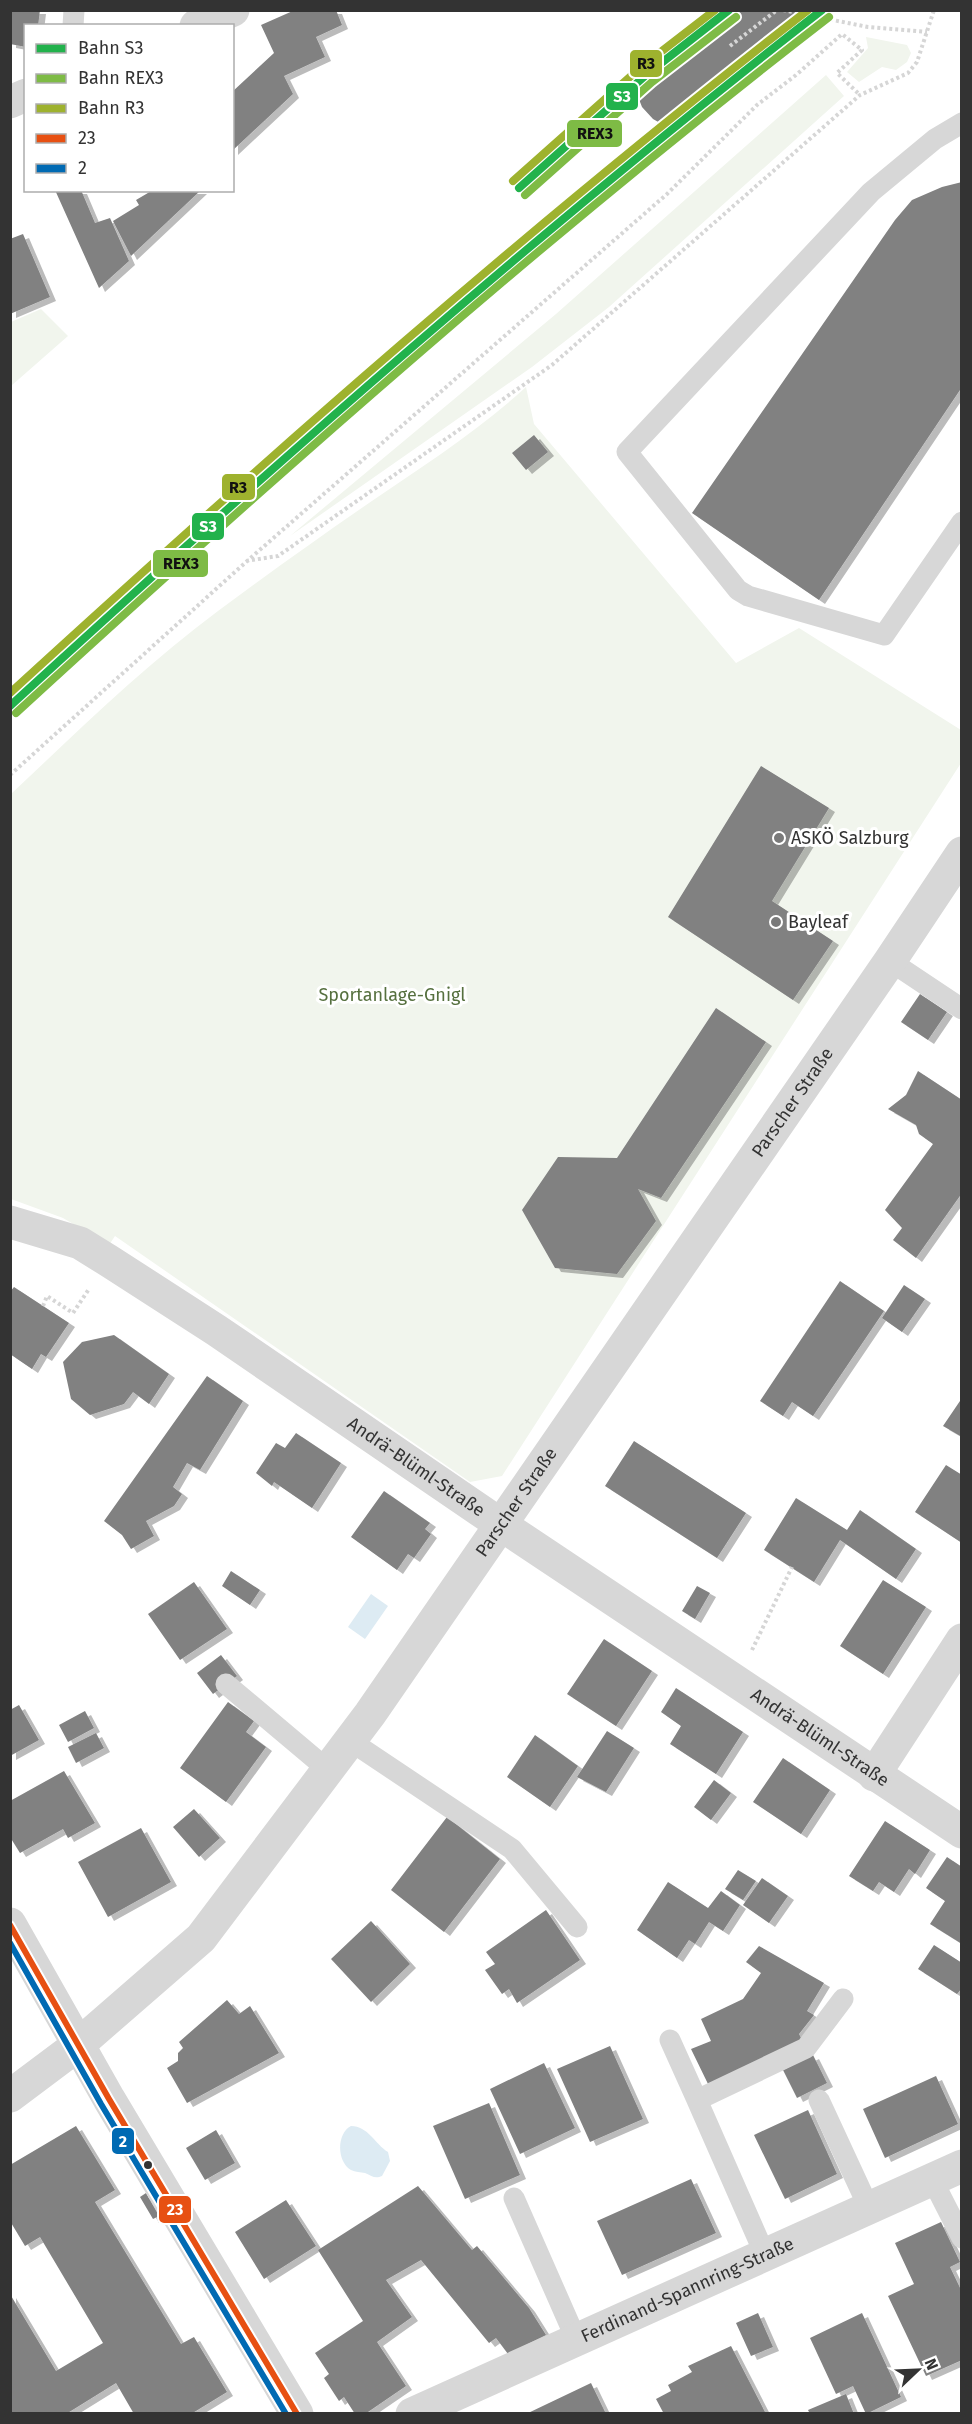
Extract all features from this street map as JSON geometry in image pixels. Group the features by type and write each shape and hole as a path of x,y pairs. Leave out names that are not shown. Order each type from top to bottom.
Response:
{"street":[{"path":"201,24 233,10"},
{"path":"10,102 24,96"},
{"name":"Parscher Straße","path":"10,2096 78,2045 201,1938 370,1714 890,961 961,854"},
{"name":"Andrä-Blüml-Straße","path":"10,1222 80,1243 216,1330 736,1683 962,1832"},
{"path":"874,1775 962,1640"},
{"path":"10,1924 78,2045 297,2414"},
{"name":"Ferdinand-Spannring-Straße","path":"412,2414 962,2166"}],"lane":[{"path":"962,123 935,139 871,192 627,452 738,590 748,596 884,635 962,522"},
{"path":"890,961 962,1009"},
{"path":"226,1684 327,1769"},
{"path":"350,1740 512,1849 577,1927"},
{"path":"697,2100 806,2048 843,1999"},
{"path":"670,2040 765,2255"},
{"path":"819,2100 868,2208"},
{"path":"932,2179 962,2238"},
{"path":"514,2198 576,2339"}],"path":[{"path":"730,46 777,10"},
{"path":"783,10 868,27 927,32"},
{"path":"246,562 278,556 552,365 860,95 908,73 917,62 934,10"},
{"path":"10,775 246,562 641,218 757,105 796,75 842,34 861,50 837,73 860,95"},
{"path":"43,1306 47,1296 73,1313 108,1261"},
{"path":"736,1683 792,1567"}],"green space":[{"path":"866,37 907,45 911,53 907,62 896,70 882,67 859,82 847,72 868,48"},
{"path":"826,75 844,96 609,307 532,367 290,536 556,314"},
{"path":"41,309 68,336 11,386 11,322"},
{"name":"Sportanlage-Gnigl","path":"526,387 534,424 736,663 799,628 961,730 961,763 502,1476 470,1482 115,1236 109,1245 63,1218 11,1199 11,794 112,700 191,632 312,543 430,462"}],"shaded area":[{"path":"371,1594 388,1606 365,1639 348,1627"},
{"path":"351,2126 367,2132 388,2152 390,2161 382,2176 375,2177 353,2171 346,2166 340,2147 343,2135"}],"building":[{"path":"10,10 40,10 38,24 24,24 24,47 10,44"},
{"path":"295,10 336,10 342,25 316,37 325,57 284,76 293,94 234,149 234,90 274,53 261,25"},
{"path":"741,10 804,10 660,123 653,119 642,107 637,94"},
{"path":"962,182 962,387 819,600 692,513 895,220 912,200 942,187"},
{"path":"56,192 82,192 95,223 110,218 129,261 99,288"},
{"path":"150,192 199,192 131,256 113,221 139,205 136,200"},
{"path":"23,234 50,297 10,314 10,239"},
{"path":"534,435 548,452 526,470 512,453"},
{"path":"761,766 829,808 772,901 833,941 793,1000 668,917"},
{"path":"920,994 947,1012 928,1040 901,1022"},
{"path":"716,1008 766,1042 661,1198 638,1189 656,1221 617,1274 555,1268 522,1210 558,1157 617,1158"},
{"path":"918,1071 962,1100 962,1193 916,1258 893,1240 902,1228 885,1210 933,1144 919,1134 916,1125 888,1109 906,1095"},
{"path":"840,1281 884,1311 813,1416 792,1402 783,1416 760,1401"},
{"path":"904,1285 925,1299 902,1332 882,1318"},
{"path":"14,1287 69,1323 46,1357 41,1354 32,1369 10,1354 10,1292"},
{"path":"114,1335 169,1374 149,1404 133,1392 124,1404 90,1415 71,1399 63,1362 82,1342"},
{"path":"207,1376 243,1401 200,1470 187,1463 173,1487 182,1494 174,1506 146,1521 154,1536 131,1549 122,1535 104,1521"},
{"path":"962,1398 962,1437 943,1426"},
{"path":"296,1433 341,1463 312,1508 274,1482 272,1486 256,1473 276,1443 285,1448"},
{"path":"634,1441 746,1513 717,1558 605,1486"},
{"path":"946,1465 962,1475 962,1543 915,1512"},
{"path":"384,1491 430,1523 425,1529 431,1534 414,1558 408,1554 397,1570 351,1537"},
{"path":"796,1498 847,1530 860,1510 916,1549 896,1579 840,1540 814,1582 764,1550"},
{"path":"231,1571 260,1590 250,1605 222,1586"},
{"path":"883,1580 926,1607 883,1674 840,1646"},
{"path":"194,1582 227,1629 180,1660 148,1614"},
{"path":"697,1586 710,1593 695,1619 682,1611"},
{"path":"604,1639 652,1671 616,1726 567,1694"},
{"path":"221,1655 237,1676 213,1694 197,1673"},
{"path":"676,1688 743,1732 716,1774 670,1744 681,1726 661,1712"},
{"path":"228,1702 254,1721 246,1732 266,1747 226,1802 180,1768"},
{"path":"19,1705 39,1740 10,1756 10,1710"},
{"path":"85,1711 94,1728 68,1742 59,1725"},
{"path":"607,1731 634,1748 606,1792 577,1777"},
{"path":"96,1733 104,1748 76,1763 68,1747"},
{"path":"535,1735 578,1766 550,1807 507,1777"},
{"path":"783,1758 830,1790 801,1834 753,1802"},
{"path":"64,1771 95,1823 68,1838 63,1829 20,1853 10,1837 10,1801"},
{"path":"714,1780 731,1793 711,1820 694,1807"},
{"path":"194,1809 220,1838 199,1857 173,1827"},
{"path":"447,1817 500,1859 444,1932 391,1890"},
{"path":"885,1821 930,1850 915,1874 909,1869 894,1892 879,1882 873,1891 849,1876"},
{"path":"141,1828 171,1882 108,1917 78,1862"},
{"path":"947,1857 962,1867 962,1944 930,1924 945,1901 926,1888"},
{"path":"738,1870 756,1881 743,1900 725,1889"},
{"path":"762,1878 788,1896 769,1923 743,1905"},
{"path":"668,1882 708,1908 721,1891 740,1905 723,1931 709,1922 695,1944 689,1940 677,1958 637,1930"},
{"path":"546,1910 580,1960 517,2003 509,1989 502,1994 485,1970 495,1964 486,1952"},
{"path":"371,1921 410,1964 371,2002 331,1959"},
{"path":"934,1945 962,1963 962,1988 957,1994 918,1969"},
{"path":"759,1946 824,1983 807,2011 814,2015 799,2034 803,2042 709,2086 691,2049 711,2041 701,2019 743,1999 761,1973 746,1962"},
{"path":"227,2000 239,2014 250,2006 279,2053 187,2103 167,2068 178,2061 178,2053 183,2048 179,2042"},
{"path":"610,2046 643,2119 590,2142 557,2069"},
{"path":"813,2055 827,2083 797,2098 783,2070"},
{"path":"544,2063 575,2128 520,2154 490,2089"},
{"path":"936,2076 958,2124 885,2158 863,2109"},
{"path":"489,2103 520,2175 465,2199 433,2126"},
{"path":"808,2110 837,2174 785,2199 754,2135"},
{"path":"76,2126 115,2190 95,2202 181,2344 194,2337 227,2392 191,2414 134,2414 116,2383 66,2414 10,2414 10,2294 56,2371 103,2343 40,2237 25,2246 10,2221 10,2165"},
{"path":"216,2130 235,2163 205,2180 186,2148"},
{"path":"691,2179 716,2233 622,2275 597,2221"},
{"path":"418,2186 472,2250 477,2246 529,2308 546,2335 508,2354 496,2338 489,2343 421,2260 386,2280 412,2317 377,2342 406,2386 365,2414 355,2414 344,2397 339,2401 324,2378 329,2374 315,2353 363,2321 318,2250"},
{"path":"146,2193 159,2216 153,2219 140,2197"},
{"path":"286,2200 316,2246 264,2279 235,2232"},
{"path":"941,2222 960,2262 950,2267 962,2292 962,2360 926,2376 888,2296 914,2284 895,2243"},
{"path":"758,2313 773,2347 751,2356 736,2323"},
{"path":"862,2313 901,2397 866,2414 853,2386 836,2394 810,2338"},
{"path":"731,2346 766,2414 664,2414 656,2399 671,2391 668,2385 692,2372 688,2366"},
{"path":"591,2383 606,2414 526,2414"},
{"path":"846,2394 854,2414 810,2414 808,2410"}],"rail line":[{"name":"R3","path":"513,181 640,68 715,10"},
{"name":"S3","path":"519,188 646,75 729,10"},
{"name":"R3","path":"10,693 303,430 502,258 705,91 808,10"},
{"name":"S3","path":"10,706 208,526 409,350 614,177 822,10"},
{"name":"REX3","path":"525,195 652,82 736,17"},
{"name":"REX3","path":"16,713 214,533 415,356 620,184 829,17"}],"transit line":[{"name":"23","path":"10,1925 109,2099 297,2414"},
{"name":"2","path":"10,1943 101,2104 286,2414"}],"place":[{"name":"ASKÖ Salzburg","path":"779,838"},
{"name":"Bayleaf","path":"776,922"}]}
